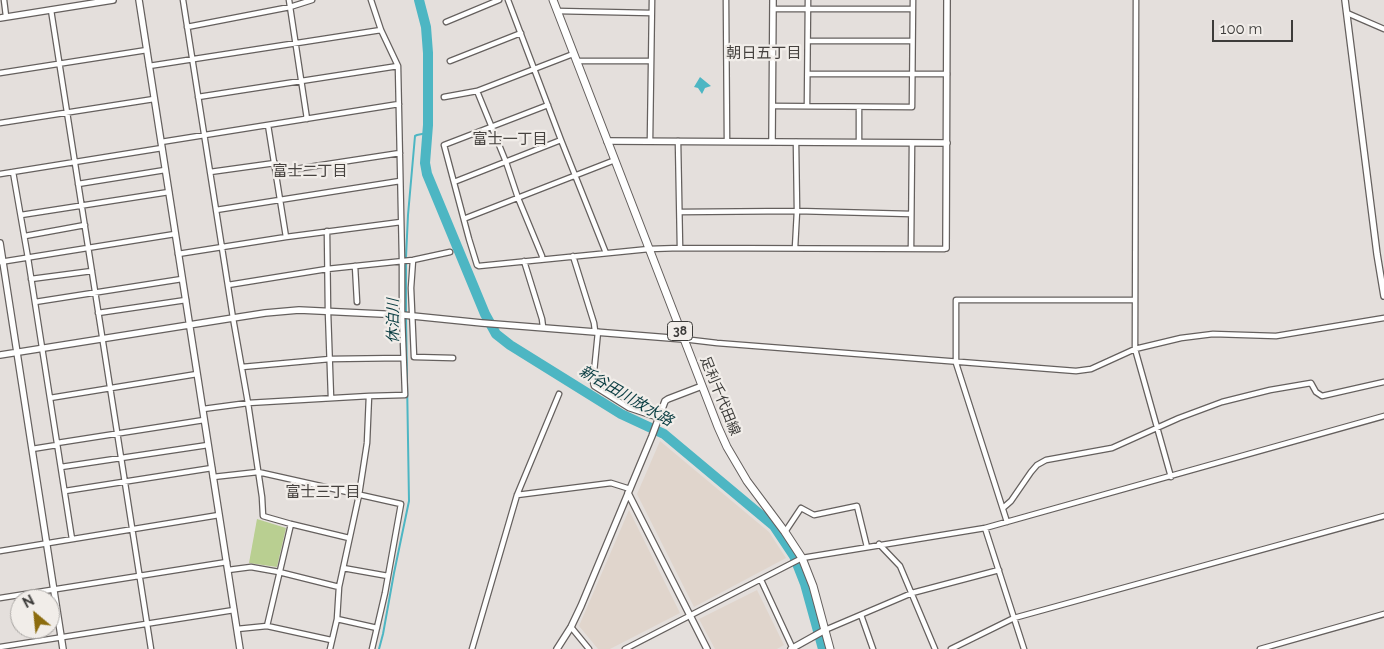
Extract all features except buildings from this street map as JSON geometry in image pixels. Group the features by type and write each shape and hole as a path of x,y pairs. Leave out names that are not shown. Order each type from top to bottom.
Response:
{"main road":[{"name":"足利千代田線","path":"553,0 683,339 727,447 747,481 802,558 813,586 823,631 830,649"}],"street":[{"path":"4,0 3,17 95,1 113,0"},
{"path":"139,0 240,649"},
{"path":"183,0 248,403 262,497 263,516 350,538"},
{"path":"289,0 307,119"},
{"path":"187,27 290,7 312,0"},
{"path":"371,0 381,30 398,66 402,260 407,315 414,357 453,358"},
{"path":"446,22 499,0"},
{"path":"508,0 606,253"},
{"path":"650,142 652,0"},
{"path":"726,0 727,141"},
{"path":"772,142 773,0"},
{"path":"808,0 808,106"},
{"path":"773,106 912,107 913,0"},
{"path":"548,105 444,145 477,265 479,266 649,249 946,248 948,0"},
{"path":"1136,0 1135,349 1171,477"},
{"path":"1345,0 1384,296"},
{"path":"773,9 913,9"},
{"path":"51,10 151,649"},
{"path":"557,11 651,12"},
{"path":"1347,13 1384,29"},
{"path":"149,66 381,30"},
{"path":"450,61 521,33"},
{"path":"808,42 912,42"},
{"path":"0,73 147,50"},
{"path":"444,96 478,91 535,69 575,58 651,61"},
{"path":"198,97 398,66"},
{"path":"808,74 947,74"},
{"path":"478,91 542,259"},
{"path":"0,123 154,99"},
{"path":"0,174 75,162 204,135 399,104"},
{"path":"859,142 860,107"},
{"path":"268,125 286,237"},
{"path":"454,182 561,140"},
{"path":"607,141 946,143"},
{"path":"678,142 680,248"},
{"path":"795,248 797,212 796,142"},
{"path":"911,249 912,143"},
{"path":"276,172 400,153"},
{"path":"466,218 615,160"},
{"path":"210,172 275,163"},
{"path":"78,184 165,170"},
{"path":"13,172 32,279 72,539"},
{"path":"216,210 400,180"},
{"path":"21,215 169,192"},
{"path":"680,212 911,214"},
{"path":"178,254 327,231 401,222"},
{"path":"24,236 85,225"},
{"path":"327,231 331,398"},
{"path":"2,262 175,234"},
{"path":"0,243 54,589"},
{"path":"228,285 327,269 413,260 450,252"},
{"path":"573,256 596,332 594,386 629,408 659,418"},
{"path":"203,409 248,403 405,394 403,358 407,315 412,288 413,260"},
{"path":"524,261 543,327"},
{"path":"355,266 357,302"},
{"path":"32,279 92,270"},
{"path":"35,302 182,279"},
{"path":"98,313 186,300"},
{"path":"1007,522 956,362 956,300 1135,300"},
{"path":"0,355 190,324 298,310 407,315 717,343 1076,371 1092,369 1135,349 1181,338 1213,334 1276,336 1384,318"},
{"path":"242,368 330,359 403,358"},
{"path":"50,398 197,374"},
{"path":"1003,508 1011,501 1037,465 1046,460 1112,448 1179,418 1222,402 1270,390 1311,383 1316,392 1322,396 1384,382"},
{"path":"557,649 571,627 588,590 665,402 668,399 702,386"},
{"path":"472,649 517,495 559,394"},
{"path":"330,649 337,619 339,587 359,494 367,443 369,396"},
{"path":"626,649 802,558 985,528 1384,416"},
{"path":"32,449 204,420"},
{"path":"61,467 208,445"},
{"path":"65,491 212,468"},
{"path":"214,477 258,472 401,504 372,649"},
{"path":"517,495 611,483 629,491 707,649"},
{"path":"785,532 801,508 814,515 857,506 867,547"},
{"path":"0,551 220,516"},
{"path":"951,649 1014,618 1384,516"},
{"path":"267,626 292,524"},
{"path":"985,528 1024,649"},
{"path":"880,544 900,566 935,649"},
{"path":"60,589 227,562"},
{"path":"228,570 250,567 339,587"},
{"path":"343,568 388,576"},
{"path":"760,580 793,649 823,631 912,593 999,570"},
{"path":"0,647 234,610"},
{"path":"862,614 873,649"},
{"path":"1260,649 1384,614"},
{"path":"337,619 377,628"},
{"path":"237,629 267,626 331,640"},
{"path":"571,627 589,649"},
{"path":"60,630 63,649"}],"shaded area":[{"path":"660,441 769,532 786,558 694,607 637,494"},
{"path":"629,510 680,613 610,649 598,649 579,626"},
{"path":"757,590 784,645 777,649 715,649 699,619"}],"green space":[{"path":"257,519 286,528 277,567 249,563"}],"water":[{"path":"700,77 711,86 705,88 702,94 698,88 694,87"}],"waterway":[{"name":"新谷田川放水路","path":"419,0 426,27 428,53 428,125 425,163 427,174 485,314 496,334 510,345 621,414 664,434 774,526 794,556 805,584 823,649"},
{"name":"休泊川","path":"406,313 408,215 415,136 427,133"},
{"name":"休泊川","path":"379,649 409,501 406,318"}],"district":[{"name":"朝日五丁目","path":"764,53"},
{"name":"富士一丁目","path":"510,139"},
{"name":"富士二丁目","path":"310,171"},
{"name":"富士三丁目","path":"323,492"}]}
